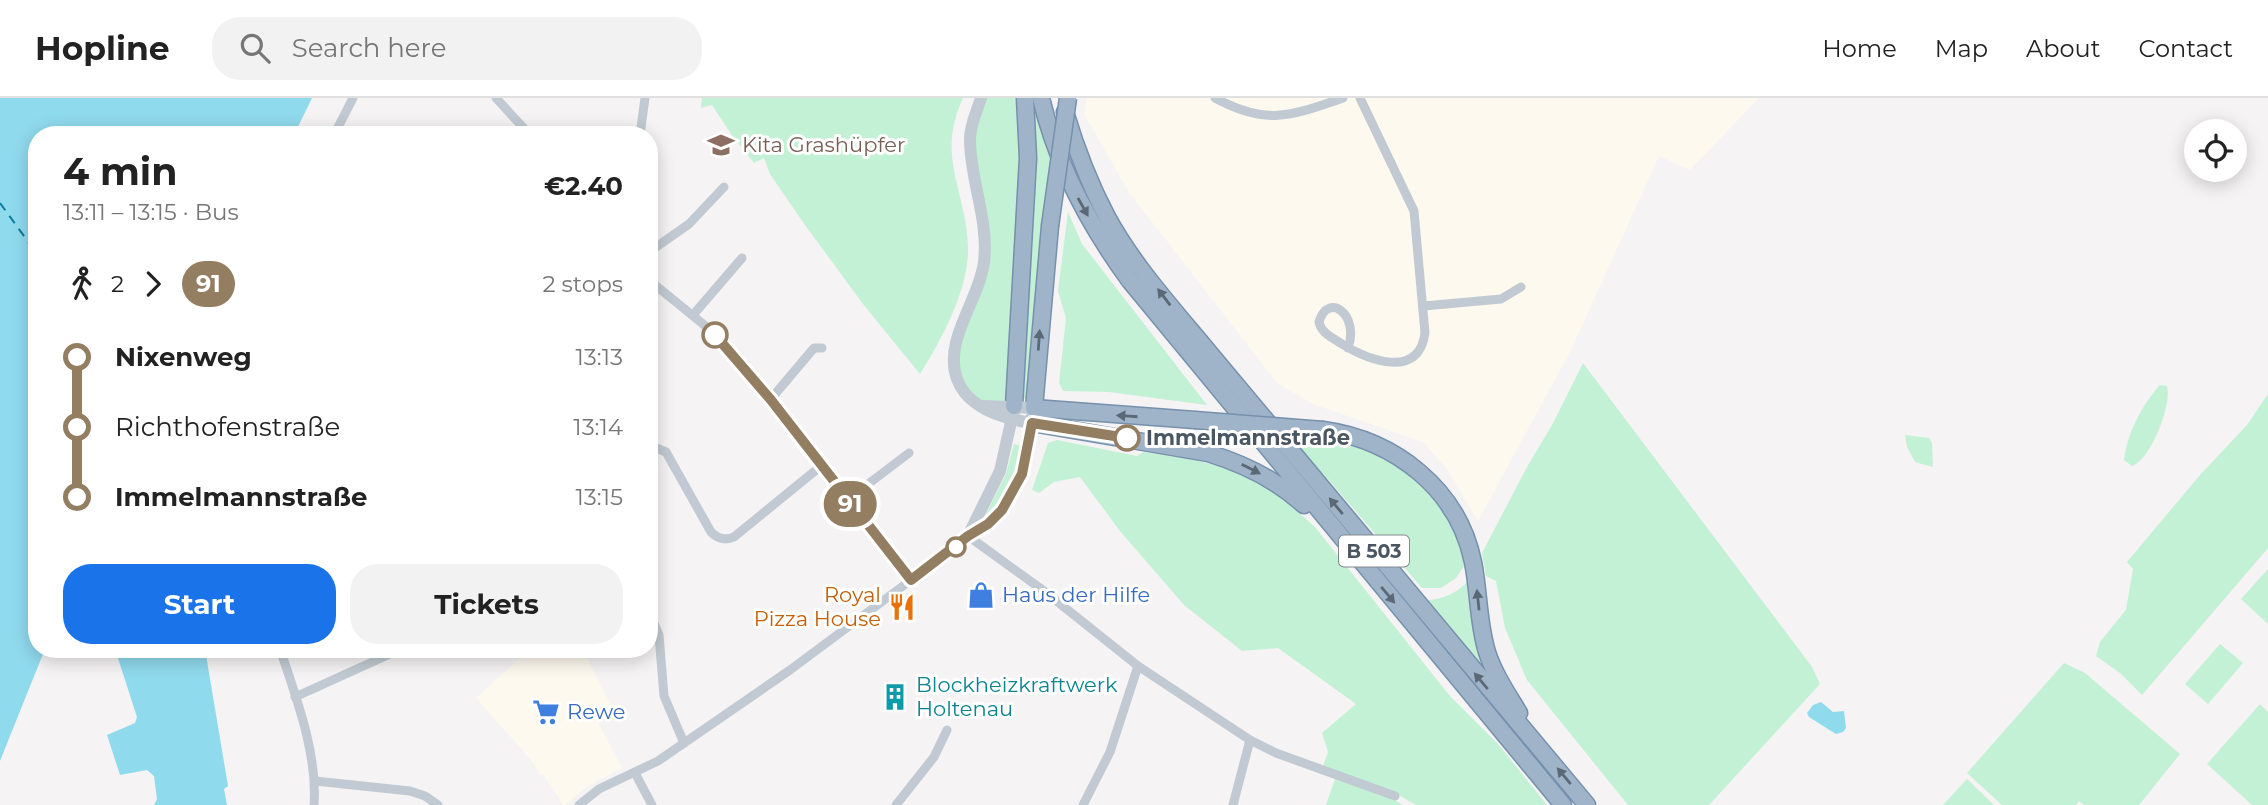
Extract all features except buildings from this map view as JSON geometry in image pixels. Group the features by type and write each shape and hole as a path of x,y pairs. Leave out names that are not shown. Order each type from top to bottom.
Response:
{"highway":[{"path":"1013,413 1028,158 1025,98"},
{"name":"B 503","path":"1041,98 1053,145 1072,188 1111,255 1158,317 1563,805"},
{"name":"B 503","path":"1061,98 1086,175 1108,219 1145,273 1587,805"},
{"path":"1033,416 1050,226 1068,98"},
{"path":"1033,416 1236,461 1275,481 1344,542"},
{"path":"1033,416 1195,420 1324,430 1357,436 1391,450 1419,471 1448,503 1462,529 1470,552 1481,628 1495,672 1543,751"}],"street":[{"path":"339,126 353,98"},
{"path":"496,98 522,126"},
{"path":"641,126 645,98"},
{"path":"579,805 599,789 635,773 684,743 790,670 993,520 1011,497 1025,465 1033,416 974,402 963,391 956,375 954,354 959,331 982,276 983,212 970,137 981,98"},
{"path":"1215,98 1241,111 1273,117 1343,98"},
{"path":"1348,348 1352,333 1348,317 1340,310 1326,310 1320,318 1320,327 1348,348 1375,361 1410,359 1418,354 1424,341 1424,306 1415,211 1360,98"},
{"path":"658,246 689,225 724,187"},
{"path":"693,315 741,258"},
{"path":"658,287 715,335 771,400 911,580"},
{"path":"1424,306 1500,299 1521,287"},
{"path":"771,400 814,348 822,348"},
{"path":"968,536 1000,471 1013,413"},
{"path":"658,449 666,452 711,532 724,540 734,537 821,466"},
{"path":"847,500 909,453"},
{"path":"968,536 1044,591 1138,666 1250,740 1276,753 1395,796"},
{"path":"658,633 664,696 684,743"},
{"path":"283,658 315,781 314,805"},
{"path":"295,697 381,658"},
{"path":"1083,805 1110,752 1138,666"},
{"path":"896,805 933,757 947,730"},
{"path":"1233,805 1250,740"},
{"path":"635,773 652,805"},
{"path":"315,781 410,791 438,805"}],"shaded area":[{"path":"1087,98 1759,98 1690,170 1659,156 1570,352 1478,521 1447,469 1423,442 1313,404 1278,384 1128,191 1084,114"},
{"path":"520,658 587,658 611,705 594,714 622,768 588,786 563,805 543,774 540,775 531,760 476,698"}],"green space":[{"path":"702,98 963,98 955,119 952,155 966,224 967,261 953,312 920,374 863,304 805,225 770,174 764,158 754,163 712,105 701,108"},
{"path":"981,98 1025,98 1014,406 974,402 954,366 982,276 973,165 975,116"},
{"path":"1034,98 1053,153 1028,399 1022,399 1034,198"},
{"path":"1068,212 1082,244 1207,405 1109,392 1063,391 1059,383 1066,318 1058,291"},
{"path":"1583,363 1812,667 1820,684 1709,805 1628,805 1527,680 1505,628 1496,581 1486,576 1482,553"},
{"path":"2160,385 2167,386 2168,395 2163,418 2153,443 2132,466 2124,460 2128,440 2141,410"},
{"path":"2268,394 2268,548 2142,695 2120,673 2096,656 2100,642 2126,610 2133,569 2127,562 2200,475 2247,425"},
{"path":"1303,434 1379,449 1437,496 1462,547 1464,566 1456,578 1441,588 1422,588 1328,479 1298,449 1295,443 1297,436"},
{"path":"1905,435 1929,438 1932,443 1933,467 1915,462 1907,447"},
{"path":"1057,440 1137,456 1144,452 1197,460 1247,475 1279,495 1315,527 1450,696 1498,744 1547,805 1416,805 1390,790 1323,766 1328,752 1322,733 1356,704 1278,648 1242,651 1184,605 1120,531 1080,477 1054,482 1039,493 1032,490 1048,443"},
{"path":"1014,444 1024,446 1018,466 1010,484 987,517 985,516 1006,474"},
{"path":"2268,569 2268,624 2241,599"},
{"path":"1470,579 1494,681 1424,601 1449,595"},
{"path":"2220,644 2243,663 2208,704 2185,684"},
{"path":"2064,663 2085,673 2180,754 2139,805 2084,805 2079,801 2076,805 2002,805 1967,773"},
{"path":"2260,704 2268,712 2268,805 2252,805 2207,764"},
{"path":"1335,779 1390,797 1403,805 1326,805"},
{"path":"1967,779 1994,805 1943,805"}],"water":[{"path":"0,98 312,98 298,126 28,126 28,658 41,658 0,761"},
{"path":"118,658 207,658 228,786 224,789 227,805 154,805 157,799 154,776 147,770 120,775 107,735 135,723 137,717"},
{"path":"1821,702 1833,712 1844,711 1846,728 1843,732 1836,734 1809,717 1807,713 1813,705"}],"ferry route":[{"path":"0,203 28,242"}],"bus line":[{"name":"91","path":"715,335 771,400 911,580 968,536 979,531 1002,510 1022,474 1032,423 1127,438"}],"place":[{"name":"Kita Grashüpfer","path":"721,145"},
{"name":"Immelmannstraße","path":"1127,438"},
{"name":"Haus der Hilfe","path":"981,595"},
{"name":"Royal Pizza House","path":"902,607"},
{"name":"Blockheizkraftwerk Holtenau","path":"895,697"},
{"name":"Rewe","path":"546,712"}]}
